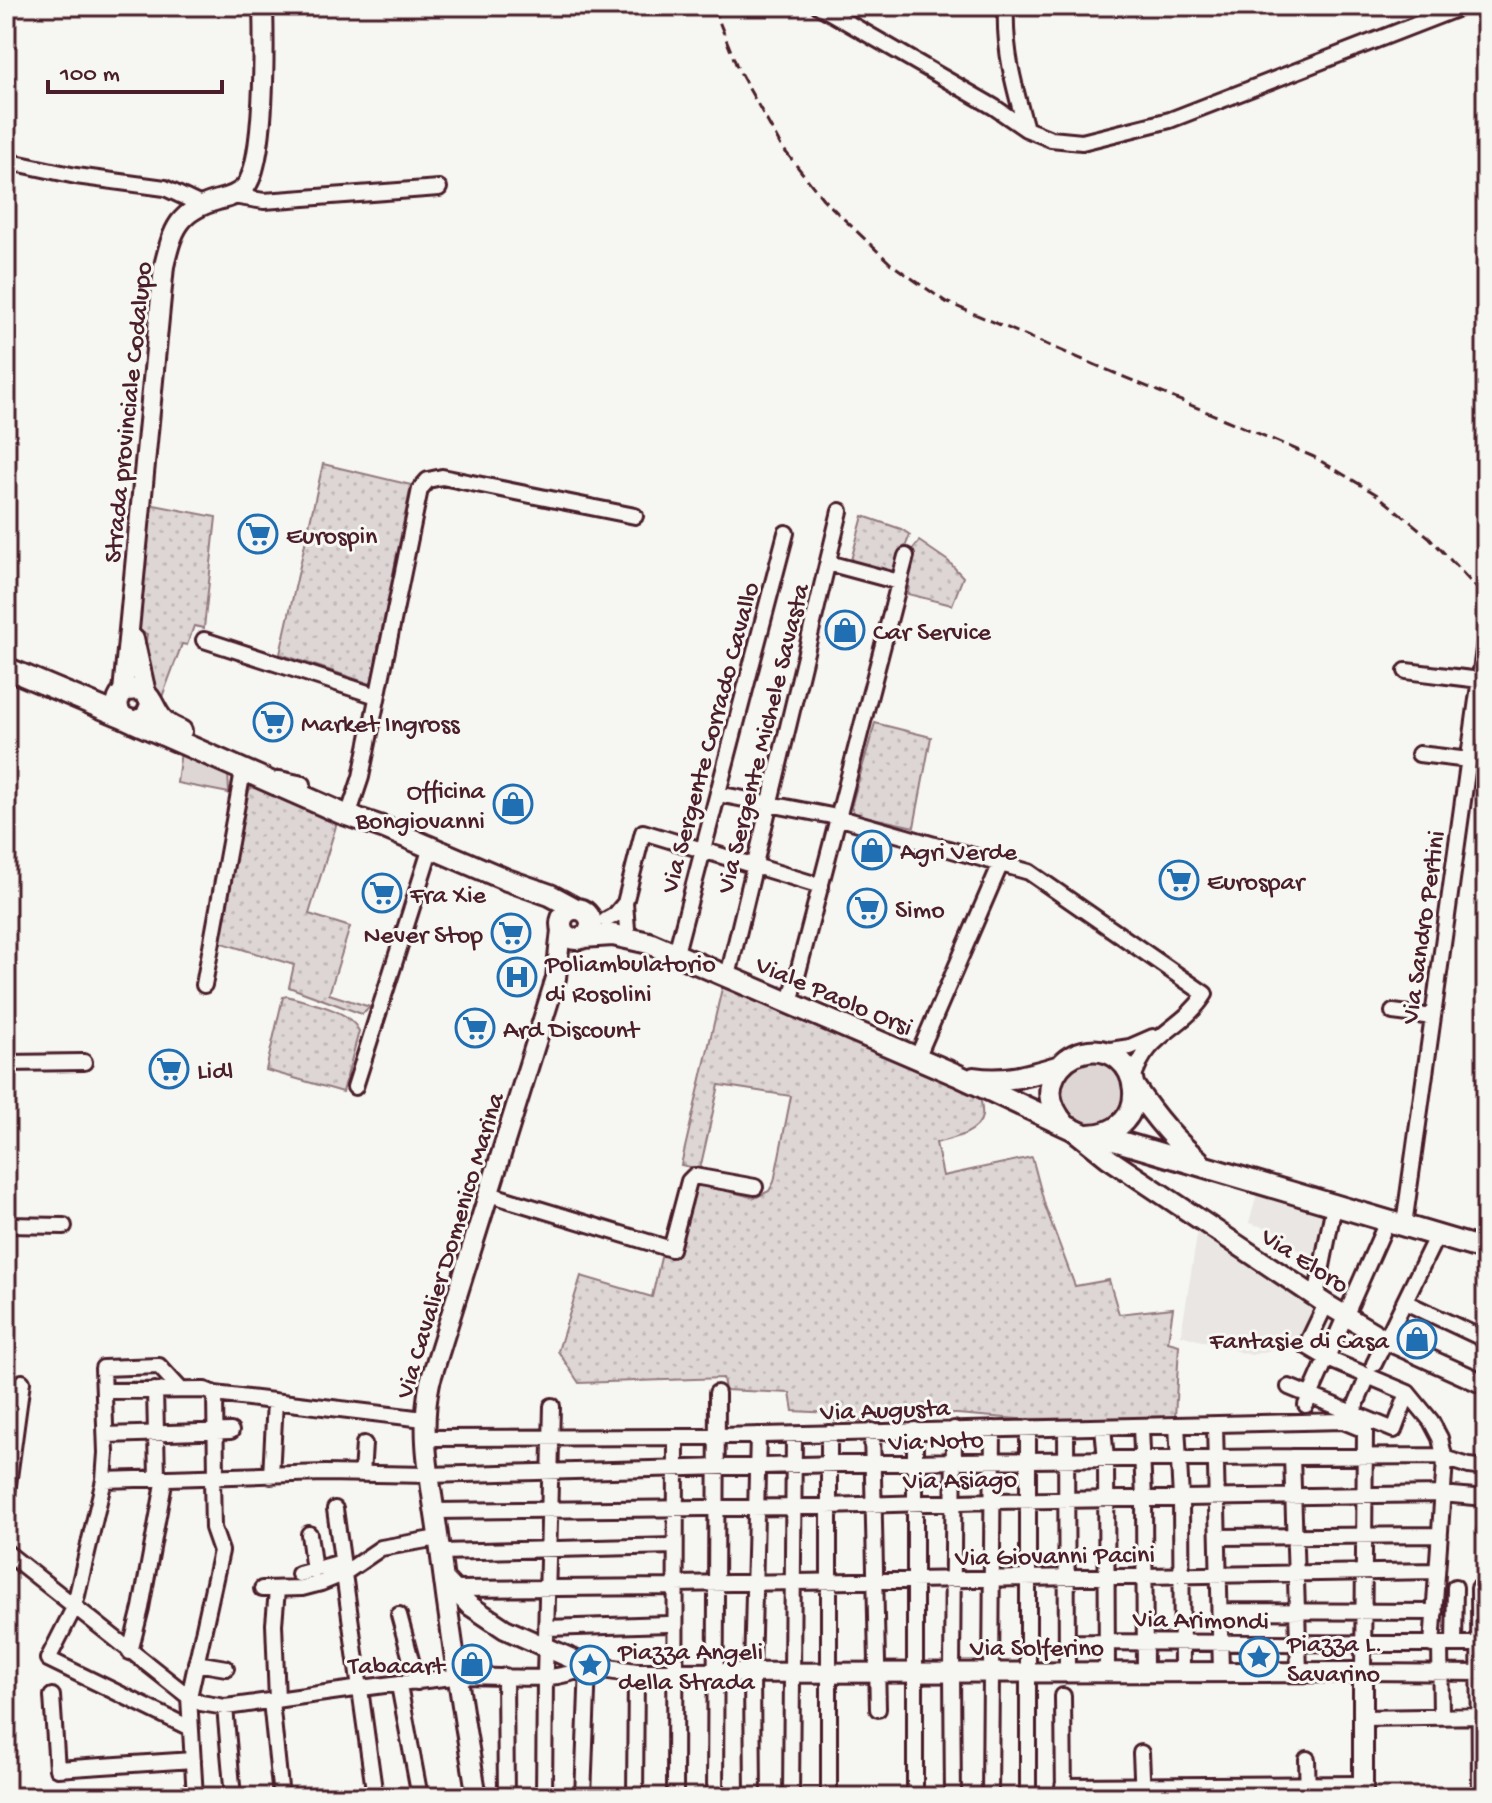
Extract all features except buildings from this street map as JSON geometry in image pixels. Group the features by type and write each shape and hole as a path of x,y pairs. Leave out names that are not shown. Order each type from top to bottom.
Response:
{"main road":[{"path":"6,668 243,771 349,811 507,880 550,895 571,926"},
{"path":"69,695 100,699 135,688 148,699 162,722 303,784 349,811"},
{"path":"122,693 117,705 128,719"},
{"path":"128,719 146,717 148,699"},
{"path":"507,880 571,926 649,943"},
{"path":"571,926 606,920 649,943"},
{"name":"Viale Paolo Orsi","path":"649,943 957,1075"},
{"path":"957,1075 996,1080 1021,1078 1060,1066 1079,1053 1102,1051 1121,1062 1153,1115 1181,1146 1207,1168"},
{"path":"1060,1066 1050,1090 1056,1115 1070,1128"},
{"path":"957,1075 1070,1128 1107,1141 1334,1205 1393,1229 1437,1235 1486,1250"},
{"path":"1107,1141 1130,1112 1134,1084"}],"street":[{"path":"233,196 250,180 259,151 263,6"},
{"path":"819,6 994,107 1026,129 1051,139 1082,142 1170,120 1464,6"},
{"path":"1006,6 1005,39 1010,73 1026,129"},
{"path":"6,161 76,176 165,188 201,205"},
{"path":"233,196 264,201 439,188"},
{"name":"Strada provinciale Codalupo","path":"122,693 131,629 164,266 181,219 201,205 233,196"},
{"path":"349,811 361,777 420,489 428,480 442,477 635,516"},
{"name":"Via Sergente Michele Savasta","path":"728,976 840,511"},
{"name":"Via Sergente Corrado Cavallo","path":"676,953 786,533"},
{"path":"790,1003 906,556"},
{"path":"828,563 899,582"},
{"path":"131,629 148,699"},
{"name":"Via Sandro Pertini","path":"1309,1400 1347,1317 1393,1229 1433,1017 1486,635"},
{"path":"204,640 377,696"},
{"path":"1406,671 1480,680"},
{"path":"181,731 201,746 238,763 243,771 204,985"},
{"path":"1419,754 1469,760"},
{"path":"243,771 255,769 283,781 303,784"},
{"path":"718,794 837,817 1029,872 1205,994 1193,1013 1145,1051 1134,1084"},
{"path":"627,929 625,903 643,832 821,886"},
{"path":"355,1087 431,847"},
{"path":"917,1058 1001,863"},
{"path":"606,920 625,903"},
{"path":"556,978 571,926"},
{"path":"556,978 571,926"},
{"name":"Via Cavalier Domenico Marina","path":"477,1797 449,1624 448,1584 428,1475 424,1419 430,1382 556,978"},
{"path":"1393,1012 1433,1017"},
{"path":"1102,1051 1130,1047 1168,1030"},
{"path":"6,1063 84,1062"},
{"name":"Via Eloro","path":"1107,1141 1321,1301 1386,1340 1486,1385"},
{"path":"489,1194 671,1249 689,1181 694,1176 755,1187"},
{"path":"1334,1205 1321,1301 1306,1346 1328,1359 1371,1370 1408,1393 1431,1421 1440,1438 1445,1460 1435,1612 1442,1645"},
{"path":"6,1225 64,1226"},
{"path":"1352,1414 1437,1235"},
{"path":"1405,1302 1486,1340"},
{"path":"181,1390 159,1366 103,1368 106,1435 104,1480 74,1608 48,1659 190,1728"},
{"path":"6,1500 22,1382"},
{"path":"1289,1387 1309,1400 1394,1430 1408,1393"},
{"path":"130,1652 141,1608 161,1478 155,1390"},
{"path":"104,1391 205,1390 365,1419 424,1419"},
{"path":"715,1797 717,1393"},
{"path":"195,1797 189,1697 221,1551 213,1528 214,1478 224,1431 215,1394"},
{"path":"271,1476 275,1401"},
{"path":"544,1797 552,1406"},
{"name":"Via Augusta","path":"425,1438 794,1435 1343,1421 1365,1430 1366,1458"},
{"path":"1177,1425 1181,1498 1182,1671"},
{"path":"1215,1426 1221,1671"},
{"path":"1141,1427 1145,1672"},
{"path":"1028,1428 1028,1797"},
{"path":"1066,1428 1067,1672"},
{"path":"1103,1428 1106,1459 1107,1672"},
{"path":"953,1797 954,1429"},
{"path":"990,1797 993,1429"},
{"path":"915,1430 915,1797"},
{"path":"106,1435 224,1431"},
{"path":"872,1431 878,1709"},
{"path":"829,1433 829,1797"},
{"path":"753,1797 752,1672 758,1435"},
{"path":"791,1797 794,1435"},
{"path":"675,1797 676,1673 672,1586 676,1437"},
{"path":"362,1474 364,1444"},
{"name":"Via Noto","path":"104,1480 325,1473 428,1475 954,1461 1292,1457 1437,1456 1486,1468"},
{"path":"1292,1457 1299,1672"},
{"path":"1063,1696 1064,1792 1363,1791 1366,1458"},
{"name":"Via Asiago","path":"435,1511 1442,1494 1486,1498"},
{"path":"335,1509 375,1797"},
{"path":"309,1534 307,1572 342,1568"},
{"path":"1219,1537 1440,1535"},
{"path":"281,1797 274,1701 274,1624 269,1589 321,1583 381,1548 439,1545 550,1548 674,1546"},
{"path":"6,1552 189,1697 201,1703 225,1707 233,1797"},
{"name":"Via Giovanni Pacini","path":"448,1584 548,1588 1364,1573 1436,1578 1455,1587 1483,1589"},
{"name":"Via Solferino","path":"448,1584 492,1623 547,1637 588,1666 636,1673 1483,1673"},
{"path":"1441,1715 1442,1645 1455,1587"},
{"path":"1482,1789 1483,1673 1479,1644 1483,1589"},
{"path":"1220,1611 1435,1612"},
{"path":"399,1615 417,1682"},
{"path":"449,1624 492,1623"},
{"path":"547,1637 668,1624"},
{"name":"Via Arimondi","path":"1067,1642 1479,1644"},
{"path":"196,1663 226,1668"},
{"path":"583,1797 588,1666"},
{"name":"Via Solferino","path":"225,1707 457,1677 545,1676 578,1671 588,1666"},
{"path":"635,1797 636,1673"},
{"path":"505,1676 506,1797"},
{"path":"399,1685 420,1797"},
{"path":"52,1696 57,1769 193,1760"},
{"path":"1362,1718 1483,1716"},
{"path":"1141,1753 1142,1791"},
{"path":"1307,1759 1308,1791"}],"shaded area":[{"path":"323,464 411,485 371,684 280,654"},
{"path":"154,505 216,517 204,628 194,626 187,645 182,644 159,705 169,711 165,719 162,717 144,654 147,634 137,631 148,507"},
{"path":"863,516 910,535 893,576 833,558 851,560"},
{"path":"919,541 948,561 963,577 952,605 908,594 912,550"},
{"path":"875,723 931,737 914,827 855,814 851,807"},
{"path":"181,751 228,771 229,793 177,783"},
{"path":"256,784 339,816 309,914 350,927 329,994 370,1007 362,1014 289,987 294,965 219,942 249,790"},
{"path":"723,984 980,1096 982,1116 976,1127 963,1135 936,1143 943,1176 1032,1157 1045,1206 1075,1286 1109,1280 1119,1314 1173,1308 1168,1342 1179,1345 1175,1418 1018,1419 957,1414 867,1414 864,1425 861,1421 835,1421 832,1413 793,1411 790,1393 725,1390 723,1378 579,1383 558,1351 581,1276 652,1297 662,1253 676,1257 696,1183 755,1198 769,1191 774,1182 791,1096 719,1085 700,1169 681,1165"},
{"path":"283,997 337,1012 354,1023 359,1031 343,1092 266,1070"},
{"path":"1093,1060 1106,1063 1116,1070 1123,1080 1126,1093 1123,1106 1116,1116 1106,1123 1093,1126 1080,1123 1070,1116 1063,1106 1060,1093 1063,1080 1070,1070 1080,1063"},
{"path":"1258,1191 1327,1212 1321,1256 1278,1245 1281,1232 1249,1223"},
{"path":"1198,1230 1320,1306 1305,1342 1251,1355 1181,1335"}],"railway":[{"path":"713,6 738,69 781,146 823,199 891,264 946,302 1314,457 1376,494 1429,537 1486,598"}],"place":[{"name":"Eurospin","path":"258,534"},
{"name":"Car Service","path":"845,630"},
{"name":"Market Ingross","path":"273,722"},
{"name":"Officina Bongiovanni","path":"513,804"},
{"name":"Agri Verde","path":"872,850"},
{"name":"Eurospar","path":"1179,880"},
{"name":"Fra Xie","path":"382,893"},
{"name":"Simo","path":"867,908"},
{"name":"Never Stop","path":"511,933"},
{"name":"Poliambulatorio di Rosolini","path":"517,977"},
{"name":"Ard Discount","path":"475,1028"},
{"name":"Lidl","path":"169,1069"},
{"name":"Fantasie di Casa","path":"1417,1339"},
{"name":"Piazza L. Savarino","path":"1259,1657"},
{"name":"Tabacart","path":"472,1664"},
{"name":"Piazza Angeli della Strada","path":"590,1665"}]}
